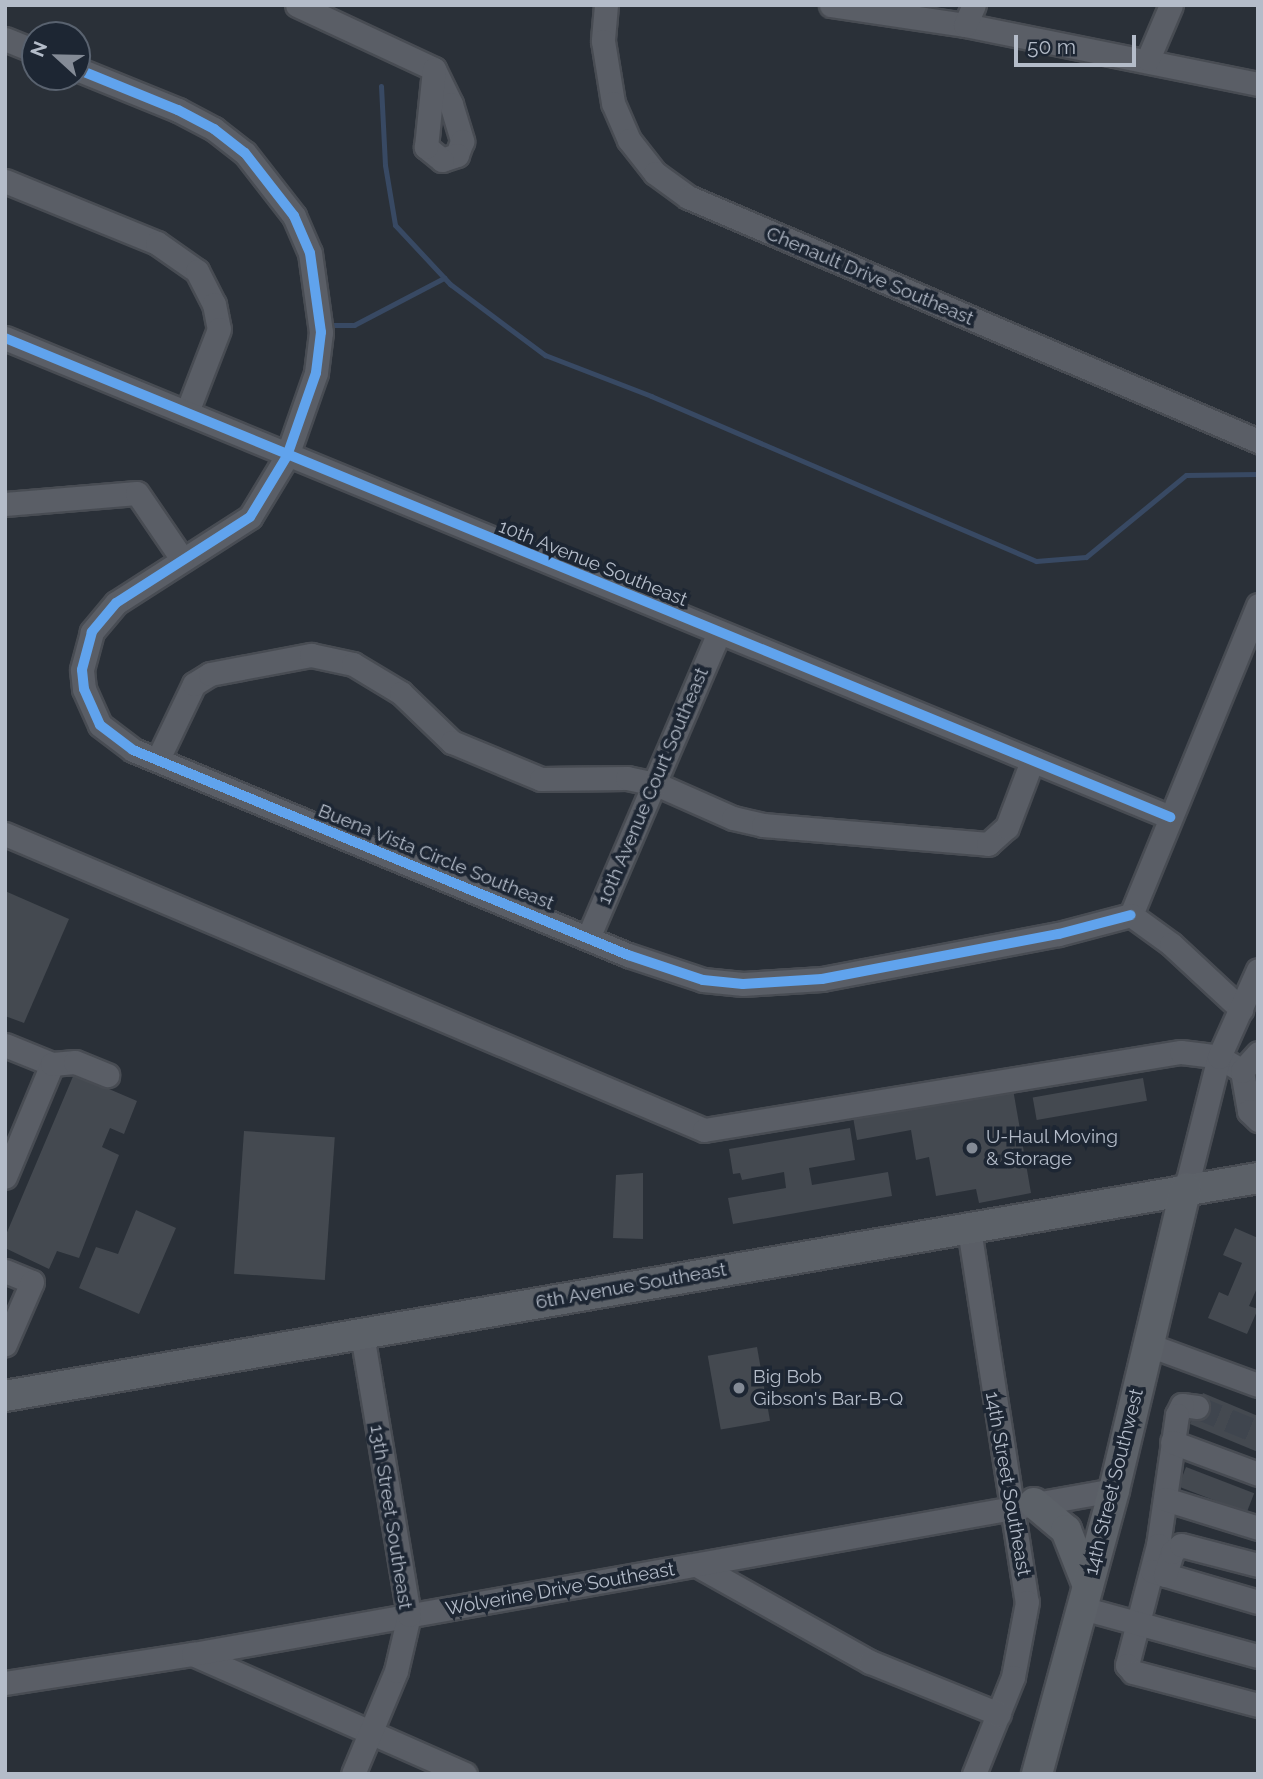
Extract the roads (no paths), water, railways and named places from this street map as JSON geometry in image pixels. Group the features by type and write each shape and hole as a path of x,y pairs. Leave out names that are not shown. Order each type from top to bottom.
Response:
{"main road":[{"name":"6th Avenue Southeast","path":"5,1396 969,1229 1186,1188 1258,1178"},
{"name":"14th Street Southwest","path":"1037,1774 1114,1490 1186,1188"},
{"path":"1025,1505 1066,1530 1085,1597"}],"street":[{"path":"297,5 434,69"},
{"name":"Chenault Drive Southeast","path":"606,5 603,41 613,103 629,140 646,162 688,197 1258,440"},
{"path":"831,5 970,15 1258,84"},
{"path":"1148,59 1171,5"},
{"name":"Buena Vista Circle Southeast","path":"91,75 214,129 245,153 294,216 310,253 321,332 316,373 288,456 250,517 116,603 92,632 82,670 84,689 100,725 133,750 588,938 703,980 782,984 984,949 1131,915"},
{"path":"5,181 157,243 197,271 214,304 219,329 187,412"},
{"name":"10th Avenue Southeast","path":"5,338 718,634 1170,817"},
{"path":"5,503 138,493 182,559"},
{"path":"1241,1009 1171,944 1131,915 1258,605"},
{"name":"10th Avenue Court Southeast","path":"588,938 718,634"},
{"path":"158,759 194,684 210,674 311,655 353,664 401,693 452,742 541,779 627,778 656,784 733,818 818,834 988,844 1007,827 1032,761"},
{"path":"5,834 704,1130 1181,1052 1219,1057 1242,1071 1249,1111 1258,1120"},
{"path":"1186,1188 1219,1057 1257,974"},
{"path":"5,1045 52,1064 75,1062 108,1075"},
{"path":"1242,1071 1258,1053"},
{"path":"5,1177 52,1064"},
{"name":"14th Street Southeast","path":"969,1229 985,1348 1025,1505 1027,1602 1013,1677 974,1774"},
{"path":"5,1271 32,1282 5,1345"},
{"name":"13th Street Southeast","path":"354,1774 399,1661 409,1615 362,1335"},
{"path":"1149,1345 1258,1385"},
{"path":"1158,1573 1164,1499 1179,1409 1188,1405 1197,1407"},
{"path":"1172,1442 1258,1474"},
{"name":"Wolverine Drive Southeast","path":"5,1683 193,1654 976,1518 1025,1505 1114,1490"},
{"path":"1164,1499 1258,1528"},
{"path":"1258,1565 1181,1545 1171,1552 1158,1573 1138,1623 1129,1670 1258,1705"},
{"path":"697,1565 870,1662 999,1714"},
{"path":"1158,1573 1258,1602"},
{"path":"1085,1597 1138,1623 1258,1656"},
{"path":"193,1654 465,1774"}],"waterway":[{"path":"381,86 385,165 395,225 450,284 545,355 651,396 1036,561 1086,557 1186,475 1258,474"},
{"path":"332,325 354,325 444,278"}],"tunnel":[{"path":"1197,1407 1258,1432"}],"place":[{"name":"U-Haul Moving & Storage","path":"972,1148"},
{"name":"Big Bob Gibson's Bar-B-Q","path":"739,1388"}]}
